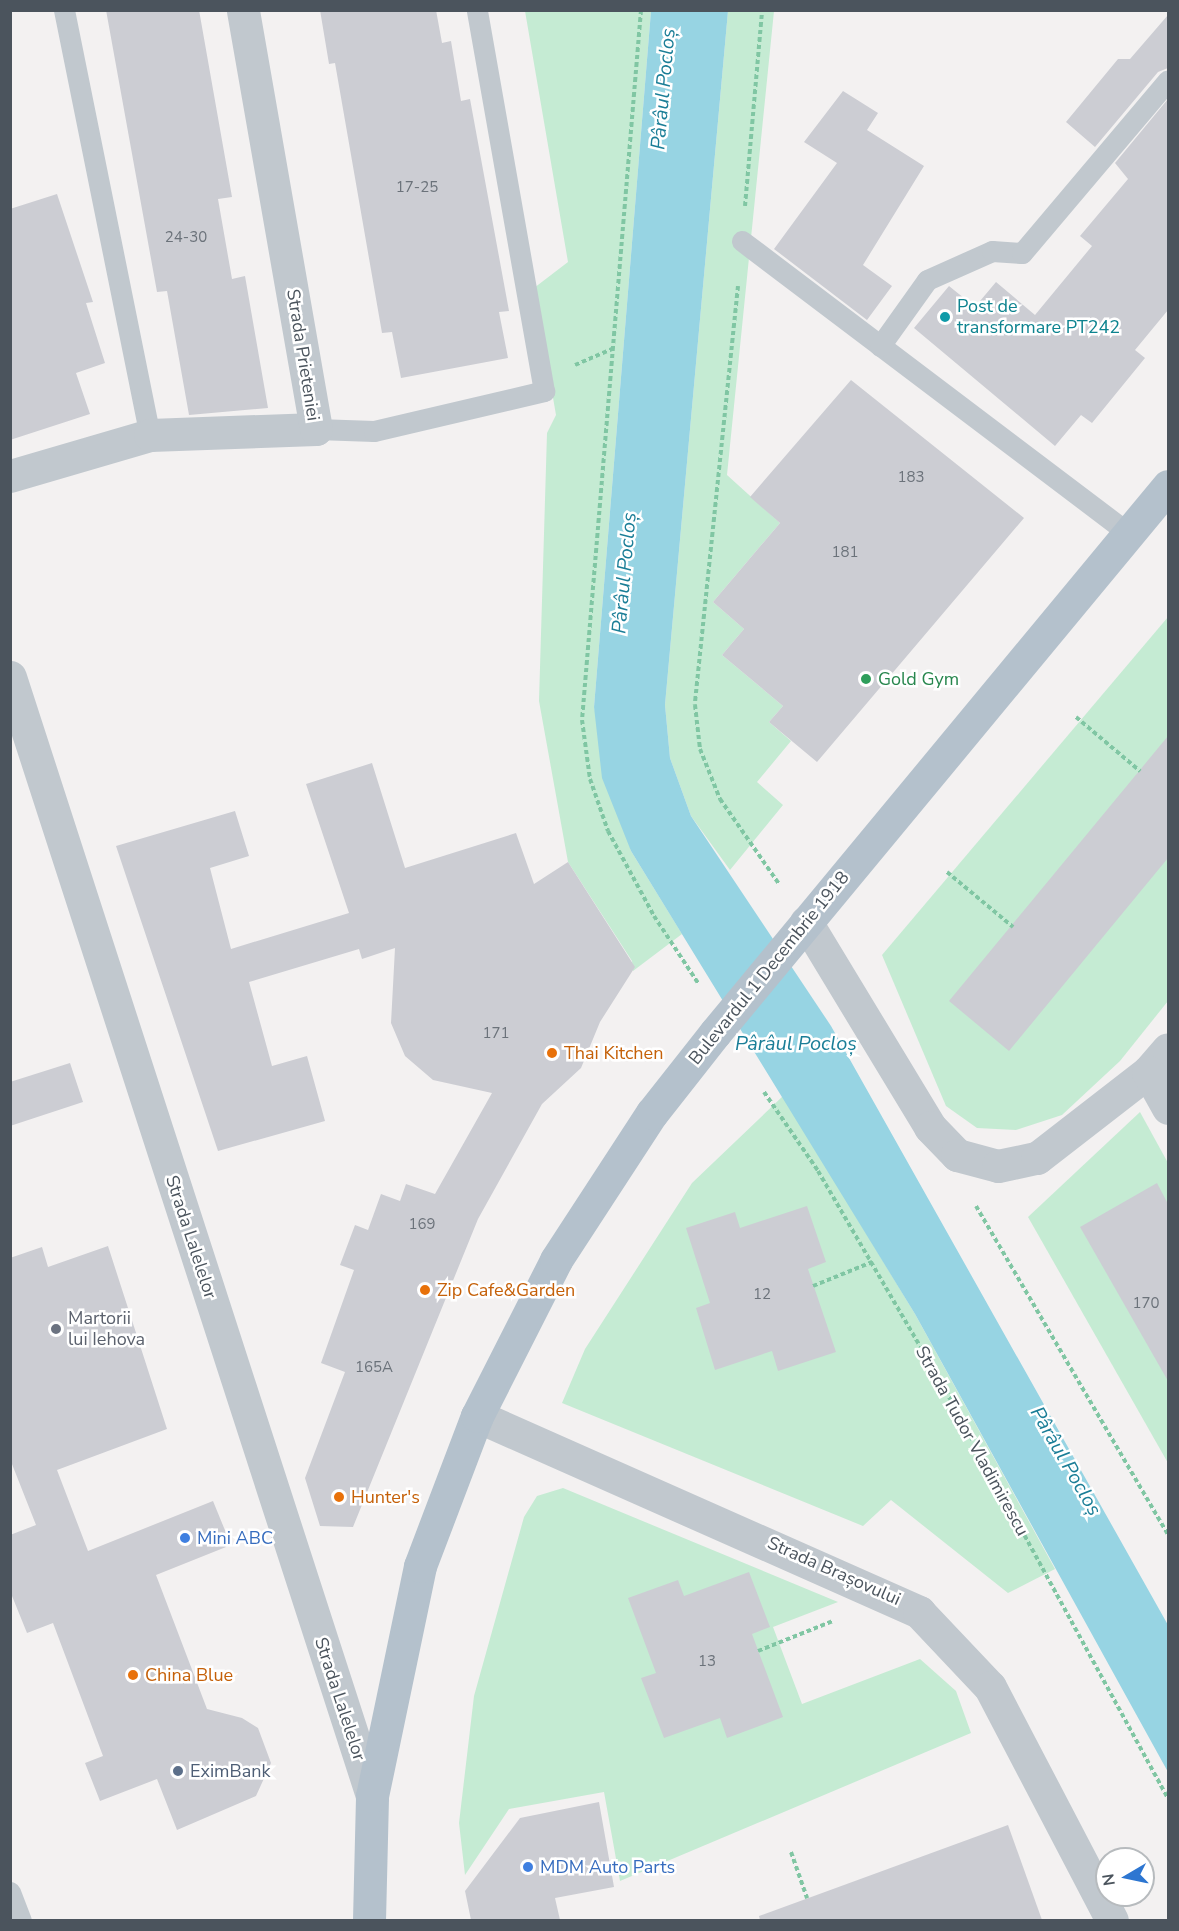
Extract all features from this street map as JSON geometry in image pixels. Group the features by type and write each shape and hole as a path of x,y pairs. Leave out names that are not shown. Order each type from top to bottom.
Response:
{"main road":[{"name":"Bulevardul 1 Decembrie 1918","path":"369,1920 372,1796 420,1566 477,1416 556,1260 652,1113 715,1033 1168,486"}],"street":[{"name":"Strada Prieteniei","path":"10,476 150,435 316,429 243,10"},
{"name":"Strada Lalelelor","path":"10,677 372,1796"},
{"path":"806,922 924,1118 957,1155 998,1166 1037,1158 1158,1060 1168,1108"},
{"name":"Strada Brașovului","path":"477,1416 894,1596 919,1612 990,1687 1112,1920"}],"lane":[{"path":"64,10 150,435"},
{"path":"316,429 374,431 544,391 477,10"},
{"path":"880,346 927,280 992,251 1022,253 1168,80"},
{"path":"741,241 1129,534"},
{"path":"10,1892 21,1920"}],"path":[{"path":"641,10 582,720 590,779 608,831 654,916 698,983"},
{"path":"762,10 694,705 700,749 720,799 779,884"},
{"path":"1076,717 1140,771"},
{"path":"947,872 1013,927"},
{"name":"Strada Tudor Vladimirescu","path":"764,1092 872,1262 1168,1797"},
{"path":"971,1198 1168,1534"},
{"path":"813,1286 872,1262"},
{"path":"758,1651 840,1619"},
{"path":"791,1852 807,1898"}],"green space":[{"path":"525,11 651,11 594,707 631,851 682,934 633,971 632,961 568,862 539,701 547,433 556,415 534,288 568,262"},
{"path":"728,11 774,11 727,475 780,523 713,602 744,629 722,655 783,706 769,722 791,741 757,782 783,805 730,870 691,816 670,758 665,705"},
{"path":"1168,617 1168,1001 1120,1061 1062,1115 1016,1130 977,1128 946,1106 882,955"},
{"path":"783,1096 915,1314 1055,1569 1008,1593 891,1500 863,1526 562,1403 585,1349 692,1183"},
{"path":"1140,1112 1168,1163 1168,1463 1028,1217"},
{"path":"563,1488 838,1602 773,1627 802,1704 920,1659 956,1691 971,1733 620,1881 604,1792 509,1809 465,1875 459,1823 474,1696 524,1517 537,1496"}],"water":[{"name":"Pârâul Pocloș","path":"651,11 728,11 665,705 670,758 691,816 831,1026 1168,1625 1168,1772 915,1314 631,851 602,778 594,707"}],"building":[{"path":"106,10 199,10 232,197 218,199 232,279 245,276 268,408 189,415 167,291 157,292"},
{"path":"320,10 436,10 442,43 451,41 461,101 470,99 509,311 499,312 508,358 401,378 392,332 382,333 335,63 329,64"},
{"path":"1168,15 1168,68 1158,72 1095,147 1066,122 1118,59 1130,59"},
{"path":"843,91 878,113 867,130 924,166 863,265 892,286 867,320 774,249 837,163 804,142"},
{"path":"1168,99 1168,310 1135,350 1145,358 1092,423 1081,415 1055,446 914,328 949,286 975,307 996,282 1035,315 1092,246 1080,236 1128,179 1115,163"},
{"path":"57,194 93,302 86,303 105,363 76,373 90,414 10,440 10,209"},
{"path":"851,380 1024,518 817,762 769,722 783,706 722,655 744,629 713,602 780,523 750,497"},
{"path":"1168,736 1168,858 1009,1051 949,1001"},
{"path":"372,763 405,868 516,833 534,884 568,862 635,967 600,1022 581,1068 542,1104 478,1219 353,1527 320,1526 305,1478 345,1372 321,1363 354,1270 340,1265 355,1225 368,1230 381,1194 400,1201 406,1184 435,1194 492,1093 433,1080 405,1056 391,1023 395,948 362,959 359,949 249,982 272,1066 307,1056 325,1121 218,1151 116,846 235,811 249,856 210,868 231,949 349,913 306,784"},
{"path":"70,1063 83,1102 10,1126 10,1082"},
{"path":"1157,1183 1168,1204 1168,1381 1080,1227"},
{"path":"807,1206 826,1262 808,1269 836,1352 778,1371 772,1351 715,1370 696,1308 710,1303 686,1228 735,1212 740,1228"},
{"path":"108,1246 167,1429 57,1470 88,1551 213,1501 231,1545 156,1575 207,1709 242,1718 258,1728 271,1763 256,1796 177,1830 157,1779 100,1801 85,1763 103,1756 53,1623 27,1633 10,1591 10,1535 36,1525 10,1459 10,1258 42,1247 48,1267"},
{"path":"749,1572 770,1627 752,1634 783,1717 727,1738 720,1718 664,1738 641,1678 656,1673 628,1598 678,1580 684,1596"},
{"path":"599,1802 614,1887 555,1898 560,1920 471,1920 465,1891 520,1818"},
{"path":"1008,1825 1042,1920 760,1920 759,1916"}],"place":[{"name":"Post de transformare PT242","path":"945,317"},
{"name":"Gold Gym","path":"866,679"},
{"name":"Thai Kitchen","path":"552,1053"},
{"name":"Zip Cafe&Garden","path":"425,1290"},
{"name":"Martorii lui Iehova","path":"56,1329"},
{"name":"Hunter's","path":"339,1497"},
{"name":"Mini ABC","path":"185,1538"},
{"name":"China Blue","path":"133,1675"},
{"name":"EximBank","path":"178,1771"},
{"name":"MDM Auto Parts","path":"528,1867"}]}
